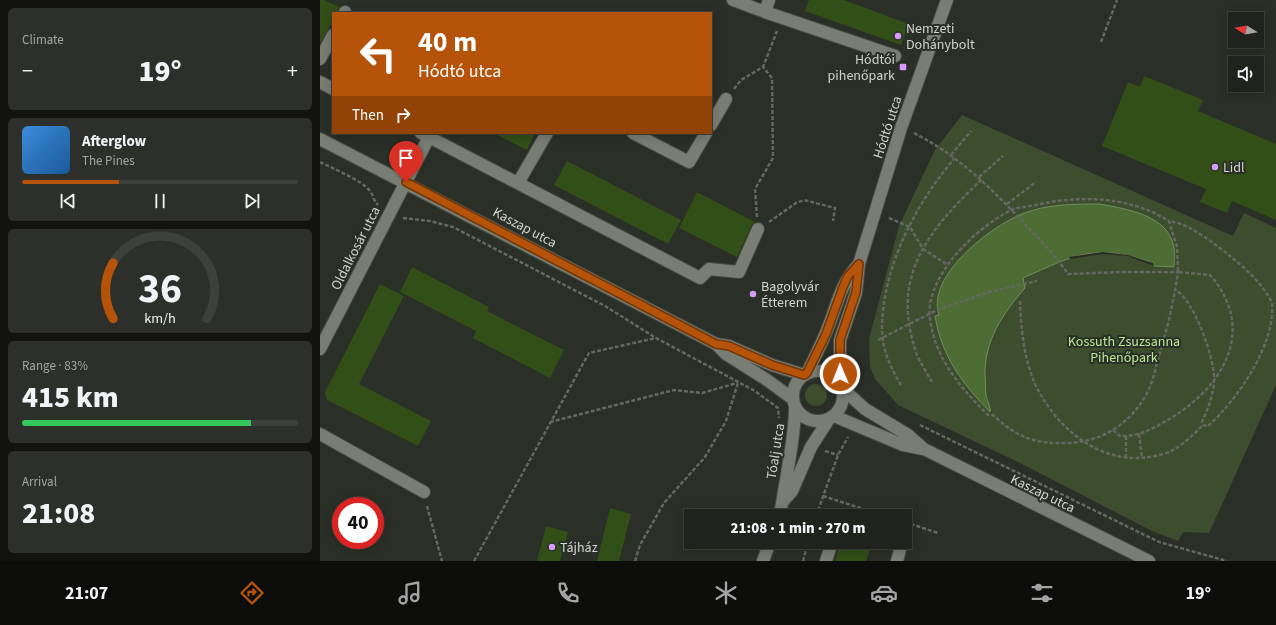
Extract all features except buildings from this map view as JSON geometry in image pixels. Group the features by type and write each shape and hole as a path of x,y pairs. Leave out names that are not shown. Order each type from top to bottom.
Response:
{"street":[{"path":"733,0 895,56"},
{"path":"765,12 769,0"},
{"name":"Hódtó utca","path":"842,386 840,340 856,292 859,264 901,128 946,0"},
{"path":"320,59 332,37"},
{"path":"320,82 332,88"},
{"path":"712,123 726,99"},
{"path":"518,184 546,134"},
{"path":"635,134 689,162 705,134"},
{"path":"425,135 700,278 709,269 739,272 758,229"},
{"name":"Oldalkosár utca","path":"320,349 406,182 425,135"},
{"name":"Kaszap utca","path":"320,138 716,344 726,354 767,380 794,403"},
{"name":"Hódtó utca","path":"806,374 826,334 848,276 859,264"},
{"name":"Kaszap utca","path":"716,344 729,346 772,365 806,374"},
{"path":"815,370 829,373 842,386 842,404 831,417 813,421 800,413 794,403 796,384 806,374 815,370"},
{"name":"Kaszap utca","path":"842,386 865,409 908,435 924,449 1148,561"},
{"name":"Tóalj utca","path":"781,509 784,500 784,488 795,431 794,403"},
{"name":"Kaszap utca","path":"831,417 903,445 924,449"},
{"name":"Tóalj utca","path":"784,500 792,491 811,446 831,417"},
{"path":"320,434 424,492"},
{"path":"763,561 767,549"},
{"path":"826,561 830,549"},
{"path":"897,561 902,549"}],"path":[{"path":"1101,42 1117,0"},
{"path":"726,99 742,80 763,67 772,45"},
{"path":"758,229 755,189 773,158 772,78 763,67"},
{"path":"913,142 918,127"},
{"path":"901,128 916,134 951,155 981,178 1013,209 1068,274 1178,272 1210,275 1224,296 1232,326 1232,345 1226,363 1214,382 1184,411 1153,429 1139,434 1120,436 1113,430"},
{"path":"951,155 971,131"},
{"path":"932,382 918,356 909,323 908,298 912,276 923,249 946,214 1003,156"},
{"path":"901,384 890,368 883,337 884,312 892,271 910,227 928,193 955,158"},
{"path":"320,162 353,179 370,191 373,201 389,214 405,219 430,221 454,227 605,306 656,338 738,383 756,391 778,408 780,423"},
{"path":"1007,204 1036,182"},
{"path":"758,229 796,203 804,200 834,208 833,221"},
{"path":"1169,221 1178,247 1176,290 1169,324 1146,394 1130,417 1113,430 1083,442 1048,443 1026,438 1008,429 993,415 988,415 952,376 941,356 933,336 930,313 934,289 948,265 968,241 995,220 1013,209 1061,200 1099,200 1118,202 1140,208 1196,232 1232,258 1264,291 1272,304 1275,323"},
{"path":"886,226 891,210"},
{"path":"889,218 910,227 923,249 948,265"},
{"path":"878,340 937,310 989,292 1037,281"},
{"path":"1020,301 1024,347 1035,384 1052,414 1083,442 1106,453 1126,458 1142,458 1172,451 1189,439 1203,425 1202,422 1214,382 1214,371 1206,338 1186,302 1176,290"},
{"path":"474,561 589,353 656,338"},
{"path":"1203,425 1208,426 1231,405 1248,385 1259,367"},
{"path":"550,422 674,390 702,393 738,383"},
{"path":"635,561 640,545 664,502 705,457 726,421 738,383"},
{"path":"918,424 1159,542 1227,561"},
{"path":"1139,434 1142,458"},
{"path":"1126,436 1126,458"},
{"path":"811,446 838,455 818,509"},
{"path":"424,492 442,561"},
{"path":"823,496 863,509"},
{"path":"912,524 938,533"},
{"path":"803,561 806,549"}],"green space":[{"name":"Kossuth Zsuzsanna Pihenőpark","path":"962,115 1233,236 1244,213 1276,228 1276,385 1209,533 1183,532 1178,541 1152,531 1022,464 898,405 875,379 870,367 869,339 899,226 935,150"},
{"path":"816,384 824,387 827,395 824,403 816,406 808,403 805,395 808,387"}],"shaded area":[{"path":"1100,204 1134,211 1155,221 1164,228 1170,237 1174,248 1174,267 1154,266 1153,263 1116,254 1086,254 1073,257 1023,278 1025,288 1009,307 996,328 988,351 985,376 986,395 990,412 962,380 948,357 938,331 935,316 939,315 938,300 942,285 951,269 978,241 1009,220 1022,214 1050,206"}],"pier":[{"path":"1103,252 1128,255 1153,263 1154,266 1127,256 1103,254 1070,259 1069,257"}],"place":[{"name":"Nemzeti Dohánybolt","path":"898,36"},
{"name":"Hódtói pihenőpark","path":"903,67"},
{"name":"Lidl","path":"1215,167"},
{"name":"Bagolyvár Étterem","path":"753,294"},
{"name":"Tájház","path":"552,547"}],"route":[{"path":"406,182 716,344 729,346 772,365 804,375 807,373 830,325 848,276 859,264 856,292 842,330 840,340 840,374"}]}
